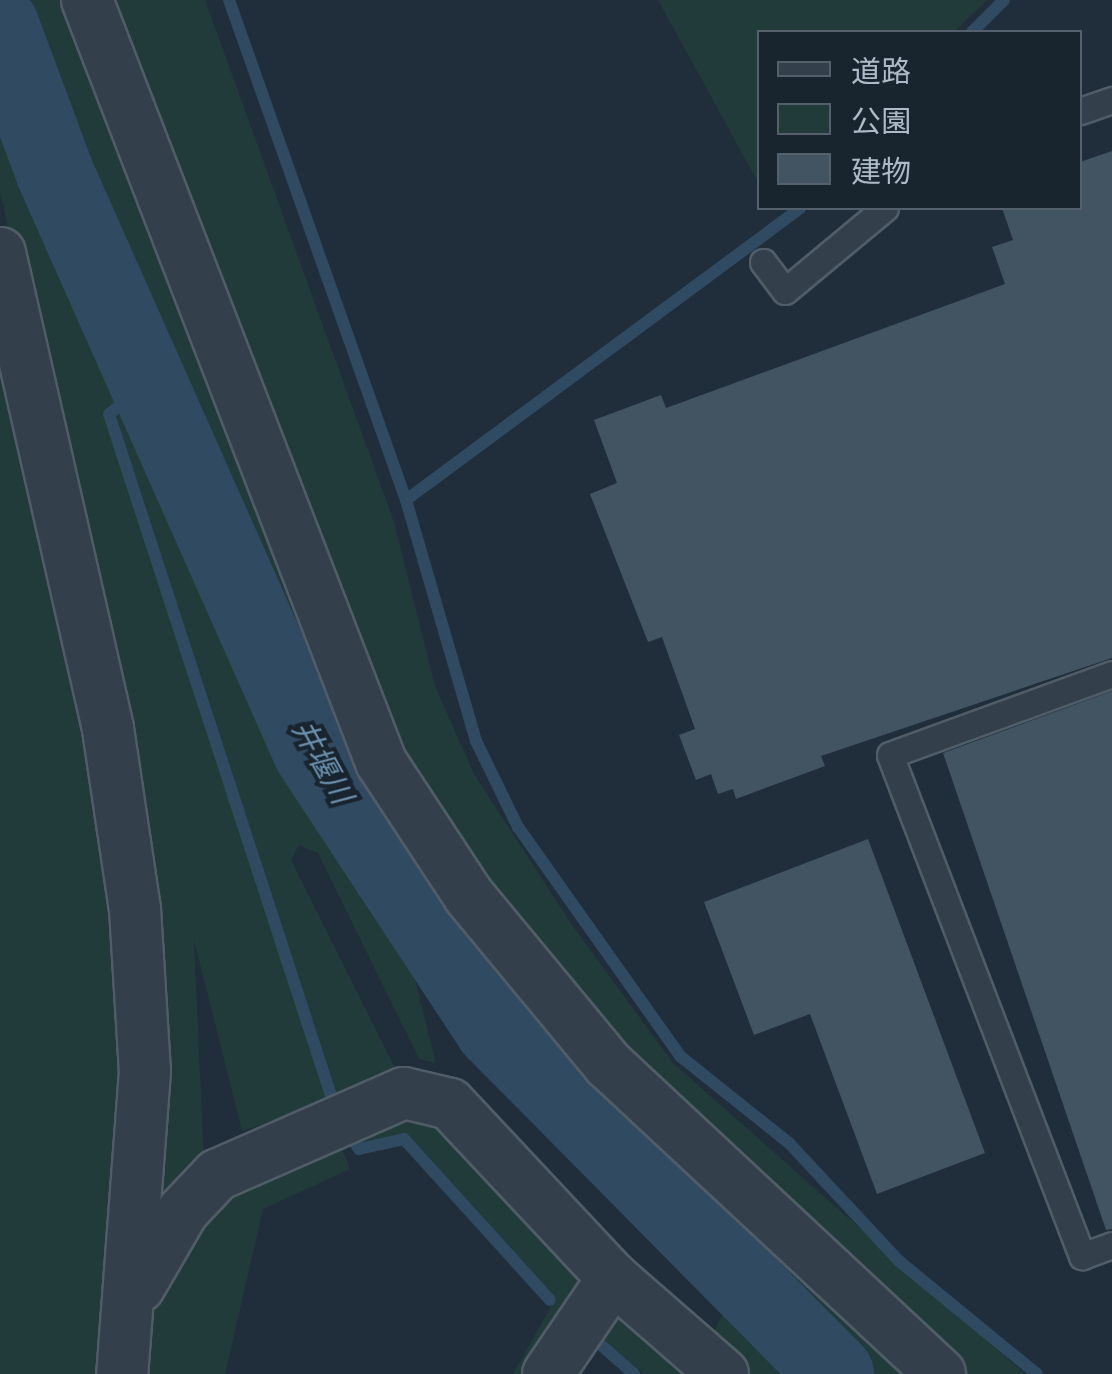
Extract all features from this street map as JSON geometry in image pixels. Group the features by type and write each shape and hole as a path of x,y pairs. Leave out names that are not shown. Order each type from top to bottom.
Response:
{"street":[{"path":"88,0 381,762 469,896 608,1064 940,1374"},
{"path":"0,252 108,728 136,909 145,1071 134,1296 122,1374"},
{"path":"134,1296 183,1211 217,1175 404,1094 450,1104 613,1278 722,1374"},
{"path":"548,1374 613,1278"}],"lane":[{"path":"1082,110 1112,100"},
{"path":"763,262 785,291 883,210"},
{"path":"1112,674 890,755 1082,1256 1112,1245"}],"green space":[{"path":"7,0 71,0 401,807 919,1374 866,1374 769,1289 502,1015 435,919 377,829 261,597"},
{"path":"100,0 205,0 394,522 435,686 474,774 572,925 673,1063 1025,1374 950,1374 682,1127 424,809"},
{"path":"658,0 987,0 956,30 757,30 757,180"},
{"path":"0,69 35,179 245,675 318,821 415,979 436,1063 419,1059 318,853 299,845 291,860 400,1078 242,1131 194,940 204,1163 149,1253 98,616 0,192"},
{"path":"0,308 106,784 130,1095 109,1374 0,1374"},
{"path":"421,1103 594,1288 531,1374 513,1374 555,1299 405,1135 341,1146 350,1169 263,1209 225,1374 133,1374 148,1312 198,1208"},
{"path":"729,1301 807,1374 743,1374 708,1344"},
{"path":"610,1304 713,1374 644,1374 591,1330"}],"building":[{"path":"1112,151 1112,658 821,756 825,766 736,799 733,789 718,794 711,774 696,780 679,735 695,729 662,637 648,642 590,494 617,483 594,420 661,395 666,408 1005,284 992,247 1013,240 1003,210 1082,210 1082,161"},
{"path":"1112,691 1112,1229 1106,1230 943,753"},
{"path":"868,839 985,1153 877,1194 810,1014 754,1035 704,902"}],"waterway":[{"path":"229,0 406,500 476,741 518,827 680,1056 789,1143 899,1261 1037,1374"},
{"path":"974,30 1004,0"},
{"name":"井堰川","path":"0,25 55,173 312,752 494,1029 835,1374"},
{"path":"406,500 797,210"},
{"path":"150,382 109,414 335,1108"},
{"path":"353,1140 359,1149 404,1139 550,1300"},
{"path":"601,1345 634,1374"}]}
